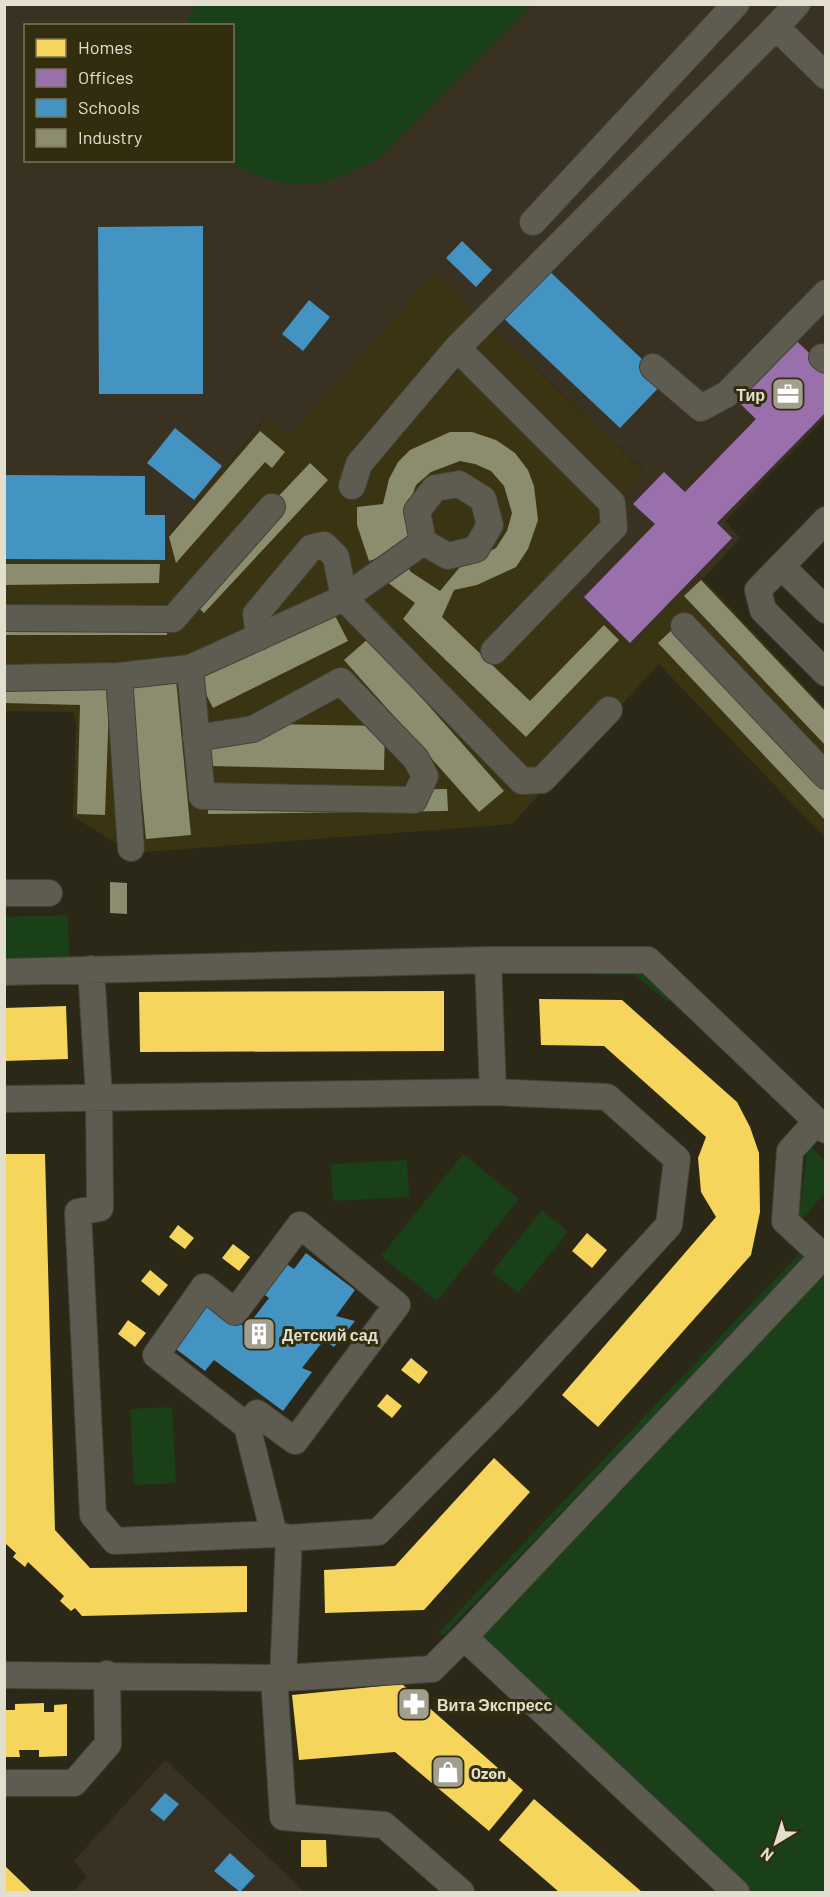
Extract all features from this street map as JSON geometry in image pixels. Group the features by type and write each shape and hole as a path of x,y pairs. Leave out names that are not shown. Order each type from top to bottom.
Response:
{"street":[{"path":"533,222 736,4"},
{"path":"352,486 359,464 457,348 797,4"},
{"path":"776,27 825,76"},
{"path":"652,367 700,408 727,394 825,293"},
{"path":"457,348 612,503 614,527 494,651"},
{"path":"4,618 173,619 272,507"},
{"path":"821,533 781,566 758,590 763,610 825,674"},
{"path":"4,678 118,676 190,668 344,598 423,542"},
{"path":"259,637 256,614 311,548 324,546 336,557 344,598 522,781 542,780 609,710"},
{"path":"781,566 825,610"},
{"path":"684,626 825,776"},
{"path":"190,668 196,738 201,796 414,800 425,776 416,759 341,681 253,729 196,738"},
{"path":"118,676 131,848"},
{"path":"4,893 49,893"},
{"path":"488,960 493,1092"},
{"path":"4,972 488,960 648,960 821,1125 790,1151 785,1221 824,1255 432,1669 278,1678 107,1674 4,1675"},
{"path":"4,1099 99,1096 493,1092 607,1097 676,1159 669,1225 510,1398 378,1532 115,1541 93,1515 78,1212 100,1208 99,1096 91,969"},
{"path":"247,1426 257,1413 295,1441 397,1305 300,1225 235,1312 204,1287 156,1354 247,1426 281,1536 278,1678 283,1817 384,1825 461,1893"},
{"path":"464,1637 736,1893"},
{"path":"4,1783 74,1783 108,1743 107,1674"}],"shaded area":[{"path":"5,5 825,5 825,418 725,521 740,538 704,578 700,576 631,647 566,586 589,539 644,470 434,273 289,436 266,418 168,536 167,561 5,562"},
{"path":"434,273 644,471 589,539 631,647 700,576 825,708 825,838 659,664 512,824 133,853 73,817 76,723 73,712 5,711 5,562 167,561 168,536 267,418 290,435"},
{"path":"165,1760 305,1892 73,1892 87,1877 74,1861"}],"green space":[{"path":"195,4 532,5 377,159 358,170 339,177 303,184 267,179 231,162 234,162 234,24 186,24"},
{"path":"68,915 69,958 5,960 4,917"},
{"path":"641,967 672,998 668,1002 635,975 518,973"},
{"path":"808,1143 825,1161 825,1192 798,1225"},
{"path":"463,1154 519,1199 437,1301 381,1256"},
{"path":"407,1160 409,1197 333,1201 331,1164"},
{"path":"542,1210 568,1232 518,1293 492,1272"},
{"path":"802,1251 807,1255 443,1636 439,1632"},
{"path":"825,1259 825,1892 744,1892 470,1638"},
{"path":"172,1407 176,1483 134,1485 130,1409"}],"building: Homes":[{"path":"444,991 444,1051 140,1052 139,992"},
{"path":"539,999 622,1000 737,1102 750,1127 759,1153 760,1212 751,1255 598,1427 562,1395 716,1217 701,1192 698,1158 706,1137 604,1046 541,1045"},
{"path":"66,1006 68,1059 4,1061 4,1008"},
{"path":"5,1154 45,1154 55,1530 90,1568 247,1566 247,1612 82,1616 75,1608 71,1611 60,1601 64,1596 28,1562 25,1567 13,1557 16,1553 6,1544"},
{"path":"178,1225 194,1238 185,1249 169,1237"},
{"path":"587,1233 607,1250 592,1268 572,1251"},
{"path":"233,1244 250,1257 239,1271 222,1258"},
{"path":"150,1270 168,1285 159,1296 141,1281"},
{"path":"128,1320 146,1333 135,1347 118,1334"},
{"path":"411,1358 428,1372 419,1384 401,1370"},
{"path":"387,1394 402,1406 392,1418 377,1406"},
{"path":"494,1458 530,1492 424,1610 325,1613 324,1570 395,1566"},
{"path":"402,1684 523,1790 489,1831 395,1752 299,1760 292,1695"},
{"path":"44,1703 44,1712 54,1712 54,1705 67,1704 67,1756 39,1757 39,1750 19,1750 20,1757 4,1757 4,1710 15,1710 15,1704"},
{"path":"534,1799 642,1892 559,1892 499,1840"},
{"path":"301,1840 326,1840 327,1867 301,1867"},
{"path":"4,1865 32,1892 4,1892"}],"building: Offices":[{"path":"785,330 826,369 826,412 717,523 732,538 630,643 584,597 655,524 633,504 664,472 685,492 756,419 727,391"}],"building: Schools":[{"path":"203,226 203,394 99,394 98,227"},
{"path":"462,241 492,270 476,287 446,258"},
{"path":"544,266 665,381 620,428 499,314"},
{"path":"309,300 330,317 303,351 282,334"},
{"path":"175,428 222,466 194,500 147,463"},
{"path":"4,475 145,476 145,515 165,515 165,560 4,559"},
{"name":"Детский сад","path":"306,1253 355,1290 336,1316 355,1321 334,1347 324,1340 302,1368 312,1372 283,1411 214,1360 205,1371 168,1343 202,1296 246,1328 269,1298 256,1289 279,1259 294,1269"},
{"path":"165,1793 179,1804 164,1821 150,1810"},
{"path":"230,1853 255,1876 240,1892 214,1871"}],"building: Industry":[{"path":"260,431 285,452 272,468 265,462 176,563 169,537"},
{"path":"450,432 472,432 496,440 515,453 528,470 534,486 538,520 528,549 516,567 477,585 454,590 442,617 530,701 604,625 619,640 526,737 403,619 415,603 383,579 403,560 411,572 440,591 460,567 496,548 507,531 512,513 504,486 491,471 460,461 431,472 416,485 410,502 412,546 369,561 357,525 357,507 383,504 389,479 398,462 410,450"},
{"path":"310,463 328,480 204,613 185,595"},
{"path":"4,564 160,564 159,583 4,585"},
{"path":"701,580 826,712 826,746 684,596"},
{"path":"326,598 348,641 213,708 191,665"},
{"path":"4,611 167,611 167,635 4,635"},
{"path":"675,627 826,787 826,821 658,643"},
{"path":"369,638 504,791 479,812 344,660"},
{"path":"174,659 191,835 146,839 129,664"},
{"path":"4,678 110,680 105,815 77,814 80,705 4,703"},
{"path":"211,723 385,726 384,770 210,766"},
{"path":"447,789 448,811 208,814 208,792"},
{"path":"110,882 127,883 127,914 110,913"}],"place":[{"name":"Тир","path":"788,394"},
{"name":"Детский сад","path":"259,1334"},
{"name":"Вита Экспресс","path":"414,1704"},
{"name":"Ozon","path":"448,1772"}]}
